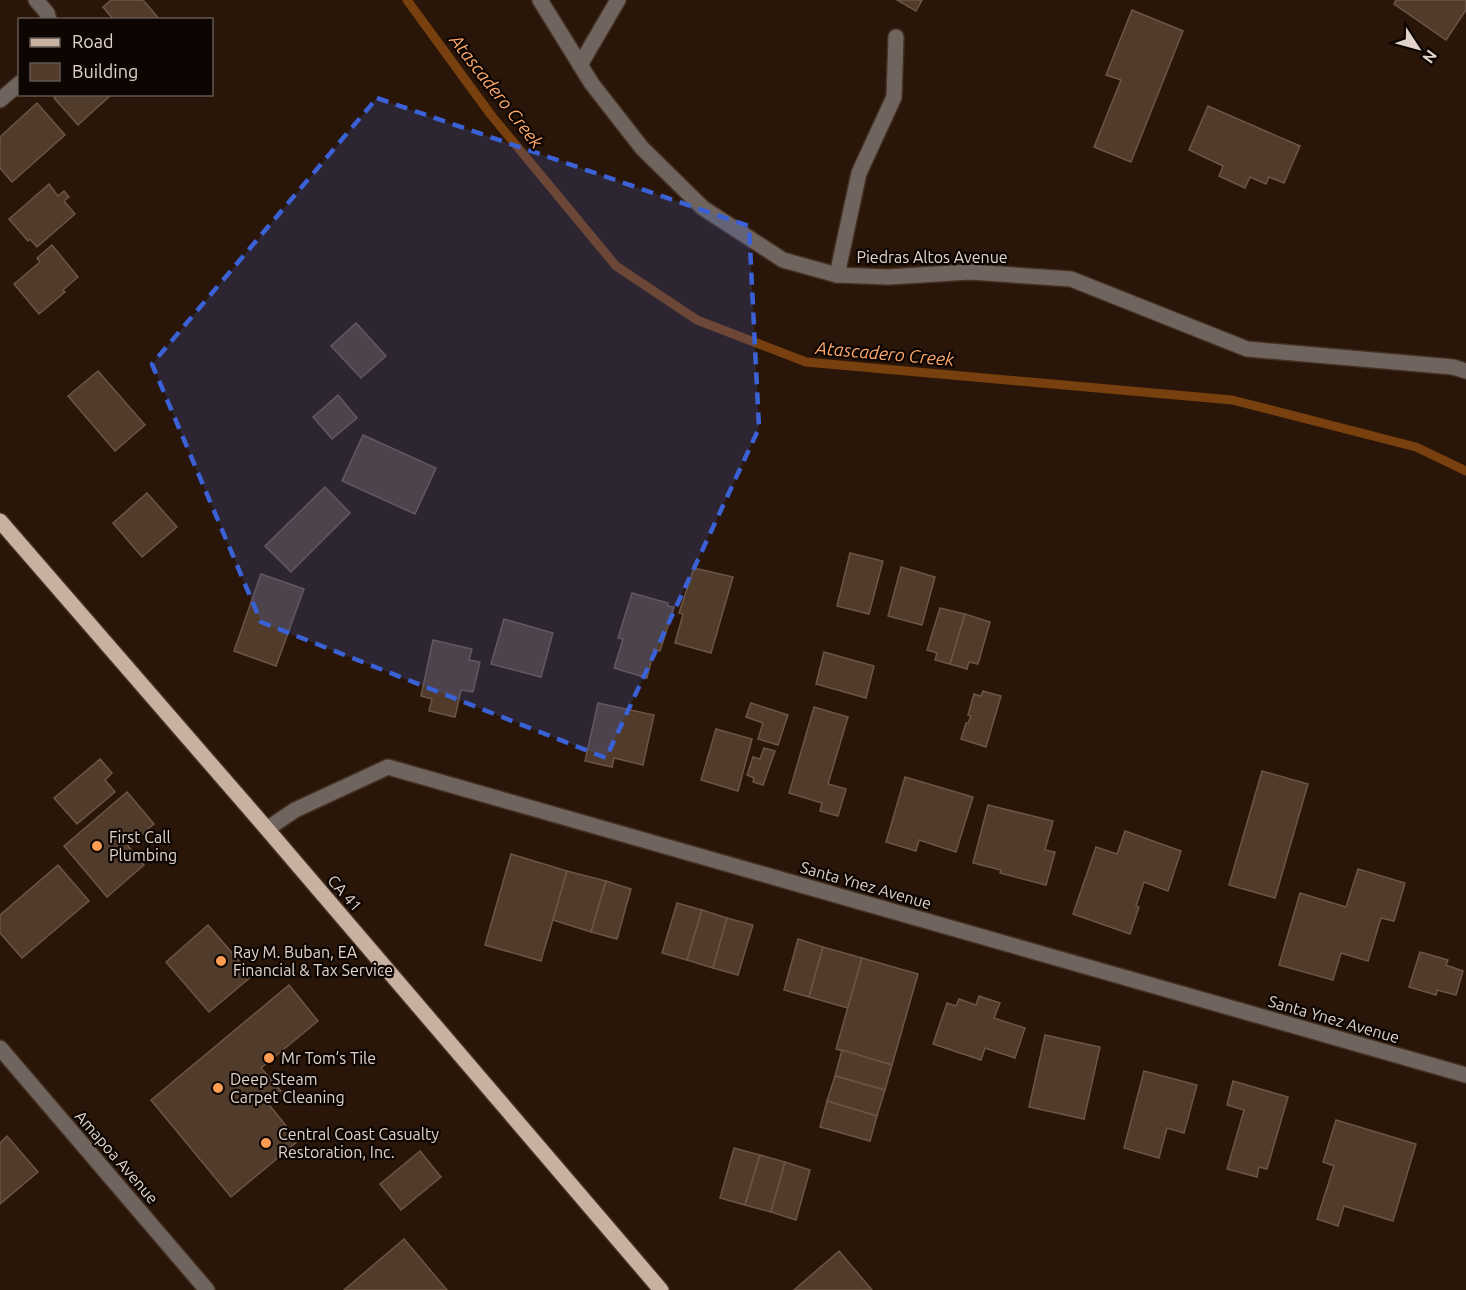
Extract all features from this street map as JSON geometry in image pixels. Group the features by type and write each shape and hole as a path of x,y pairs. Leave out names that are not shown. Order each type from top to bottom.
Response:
{"main road":[{"name":"CA 41","path":"0,521 661,1290"}],"street":[{"path":"36,0 48,18"},
{"name":"Piedras Altos Avenue","path":"540,0 592,84 642,148 703,208 783,260 837,275 888,277 970,272 1071,279 1247,349 1453,367 1466,371"},
{"path":"580,65 618,0"},
{"path":"837,275 859,173 894,97 896,37"},
{"path":"0,100 18,85"},
{"name":"Santa Ynez Avenue","path":"267,829 295,810 388,767 1466,1076"},
{"name":"Amapoa Avenue","path":"0,1048 207,1290"}],"highlighted area":[{"path":"377,98 749,226 759,428 606,758 261,622 152,364"}],"building":[{"path":"111,0 143,0 158,18 112,18 103,7"},
{"path":"897,0 922,0 916,11"},
{"path":"1396,0 1466,0 1466,10 1446,40 1394,4"},
{"path":"1132,10 1183,31 1131,162 1094,147 1121,80 1106,75"},
{"path":"56,96 110,96 78,125 54,98"},
{"path":"37,103 65,135 12,182 0,168 0,137"},
{"path":"1208,106 1300,146 1284,183 1269,177 1266,184 1250,177 1245,188 1219,176 1223,166 1189,150"},
{"path":"49,184 58,196 64,191 69,197 64,201 75,214 37,247 30,239 28,241 9,219"},
{"path":"52,245 78,277 63,290 65,292 39,314 14,284 40,262 37,258"},
{"path":"356,323 386,356 361,378 331,346"},
{"path":"98,371 145,425 115,451 68,396"},
{"path":"338,395 357,418 332,439 313,417"},
{"path":"363,435 436,468 415,514 342,481"},
{"path":"325,487 350,513 291,572 265,546"},
{"path":"147,493 177,527 142,557 113,523"},
{"path":"850,553 883,561 869,614 837,606"},
{"path":"901,567 935,577 922,625 888,616"},
{"path":"694,568 733,577 711,653 675,643 683,614 679,613"},
{"path":"261,574 304,589 276,666 234,651"},
{"path":"632,593 668,603 668,606 674,607 660,651 654,649 647,678 614,668 623,639 618,638"},
{"path":"940,608 965,614 950,664 935,660 937,653 927,650"},
{"path":"965,614 990,622 978,664 969,662 967,669 950,664"},
{"path":"504,619 553,633 541,677 491,664"},
{"path":"433,640 472,649 469,660 480,662 473,692 461,690 455,717 429,711 432,699 421,696"},
{"path":"824,652 874,666 866,698 816,684"},
{"path":"983,691 1001,696 986,747 961,739 971,716 968,715 974,694 981,696"},
{"path":"598,703 654,715 643,765 614,758 612,767 585,761"},
{"path":"751,703 788,715 778,745 758,739 763,723 746,717"},
{"path":"814,707 848,717 828,784 846,789 838,816 820,811 822,803 789,793"},
{"path":"716,729 752,739 738,791 701,780"},
{"path":"764,748 775,751 763,785 753,782 754,778 747,775 753,757 760,759"},
{"path":"100,759 112,773 105,780 115,792 77,824 54,798"},
{"path":"1262,771 1308,784 1275,898 1229,885"},
{"path":"905,777 973,797 956,852 919,840 916,851 886,842"},
{"path":"127,792 154,824 128,846 144,865 107,897 64,846"},
{"path":"988,805 1053,821 1045,850 1055,852 1046,885 973,863"},
{"path":"1125,831 1181,851 1168,891 1144,882 1130,934 1073,914 1096,847 1117,854"},
{"path":"511,854 567,871 541,961 485,945"},
{"path":"58,865 89,901 22,958 0,933 0,915"},
{"path":"1358,869 1405,883 1394,921 1381,918 1368,961 1341,953 1333,980 1279,965 1300,893 1346,907"},
{"path":"567,871 606,881 591,932 553,920"},
{"path":"606,881 631,889 617,939 591,932"},
{"path":"677,903 702,910 687,960 662,953"},
{"path":"702,910 727,918 713,968 687,960"},
{"path":"727,918 753,925 738,975 713,968"},
{"path":"208,925 252,976 209,1012 166,962"},
{"path":"798,939 823,947 809,997 784,990"},
{"path":"823,947 862,958 848,1008 809,997"},
{"path":"1420,952 1448,960 1446,965 1463,971 1456,995 1437,990 1436,995 1409,987"},
{"path":"862,958 918,974 892,1065 836,1049"},
{"path":"289,985 318,1021 261,1068 281,1091 267,1102 298,1141 231,1197 151,1100"},
{"path":"979,996 1000,1003 994,1018 1025,1028 1015,1058 985,1048 981,1060 933,1044 947,1003 956,1006 959,999 976,1005"},
{"path":"1045,1035 1100,1047 1084,1119 1029,1107"},
{"path":"842,1050 892,1065 885,1090 835,1076"},
{"path":"1144,1071 1197,1085 1184,1133 1167,1128 1159,1158 1124,1148"},
{"path":"835,1076 885,1090 877,1116 827,1101"},
{"path":"1233,1081 1288,1097 1267,1169 1259,1167 1257,1177 1227,1169 1244,1110 1227,1105"},
{"path":"827,1101 877,1116 870,1141 820,1127"},
{"path":"1336,1120 1416,1144 1393,1221 1344,1206 1338,1226 1317,1219 1334,1166 1323,1162"},
{"path":"7,1136 38,1172 0,1204 0,1143"},
{"path":"734,1148 760,1155 745,1205 720,1198"},
{"path":"420,1151 441,1177 401,1210 380,1184"},
{"path":"760,1155 785,1162 771,1212 745,1205"},
{"path":"785,1162 810,1170 796,1220 771,1212"},
{"path":"404,1239 447,1290 344,1290"},
{"path":"839,1251 872,1290 794,1290"}],"waterway":[{"name":"Atascadero Creek","path":"407,0 491,115 616,266 697,320 806,362 1232,400 1416,447 1466,471"}],"place":[{"name":"First Call Plumbing","path":"97,846"},
{"name":"Ray M. Buban, EA Financial & Tax Service","path":"221,961"},
{"name":"Mr Tom’s Tile","path":"269,1058"},
{"name":"Deep Steam Carpet Cleaning","path":"218,1088"},
{"name":"Central Coast Casualty Restoration, Inc.","path":"266,1143"}]}
